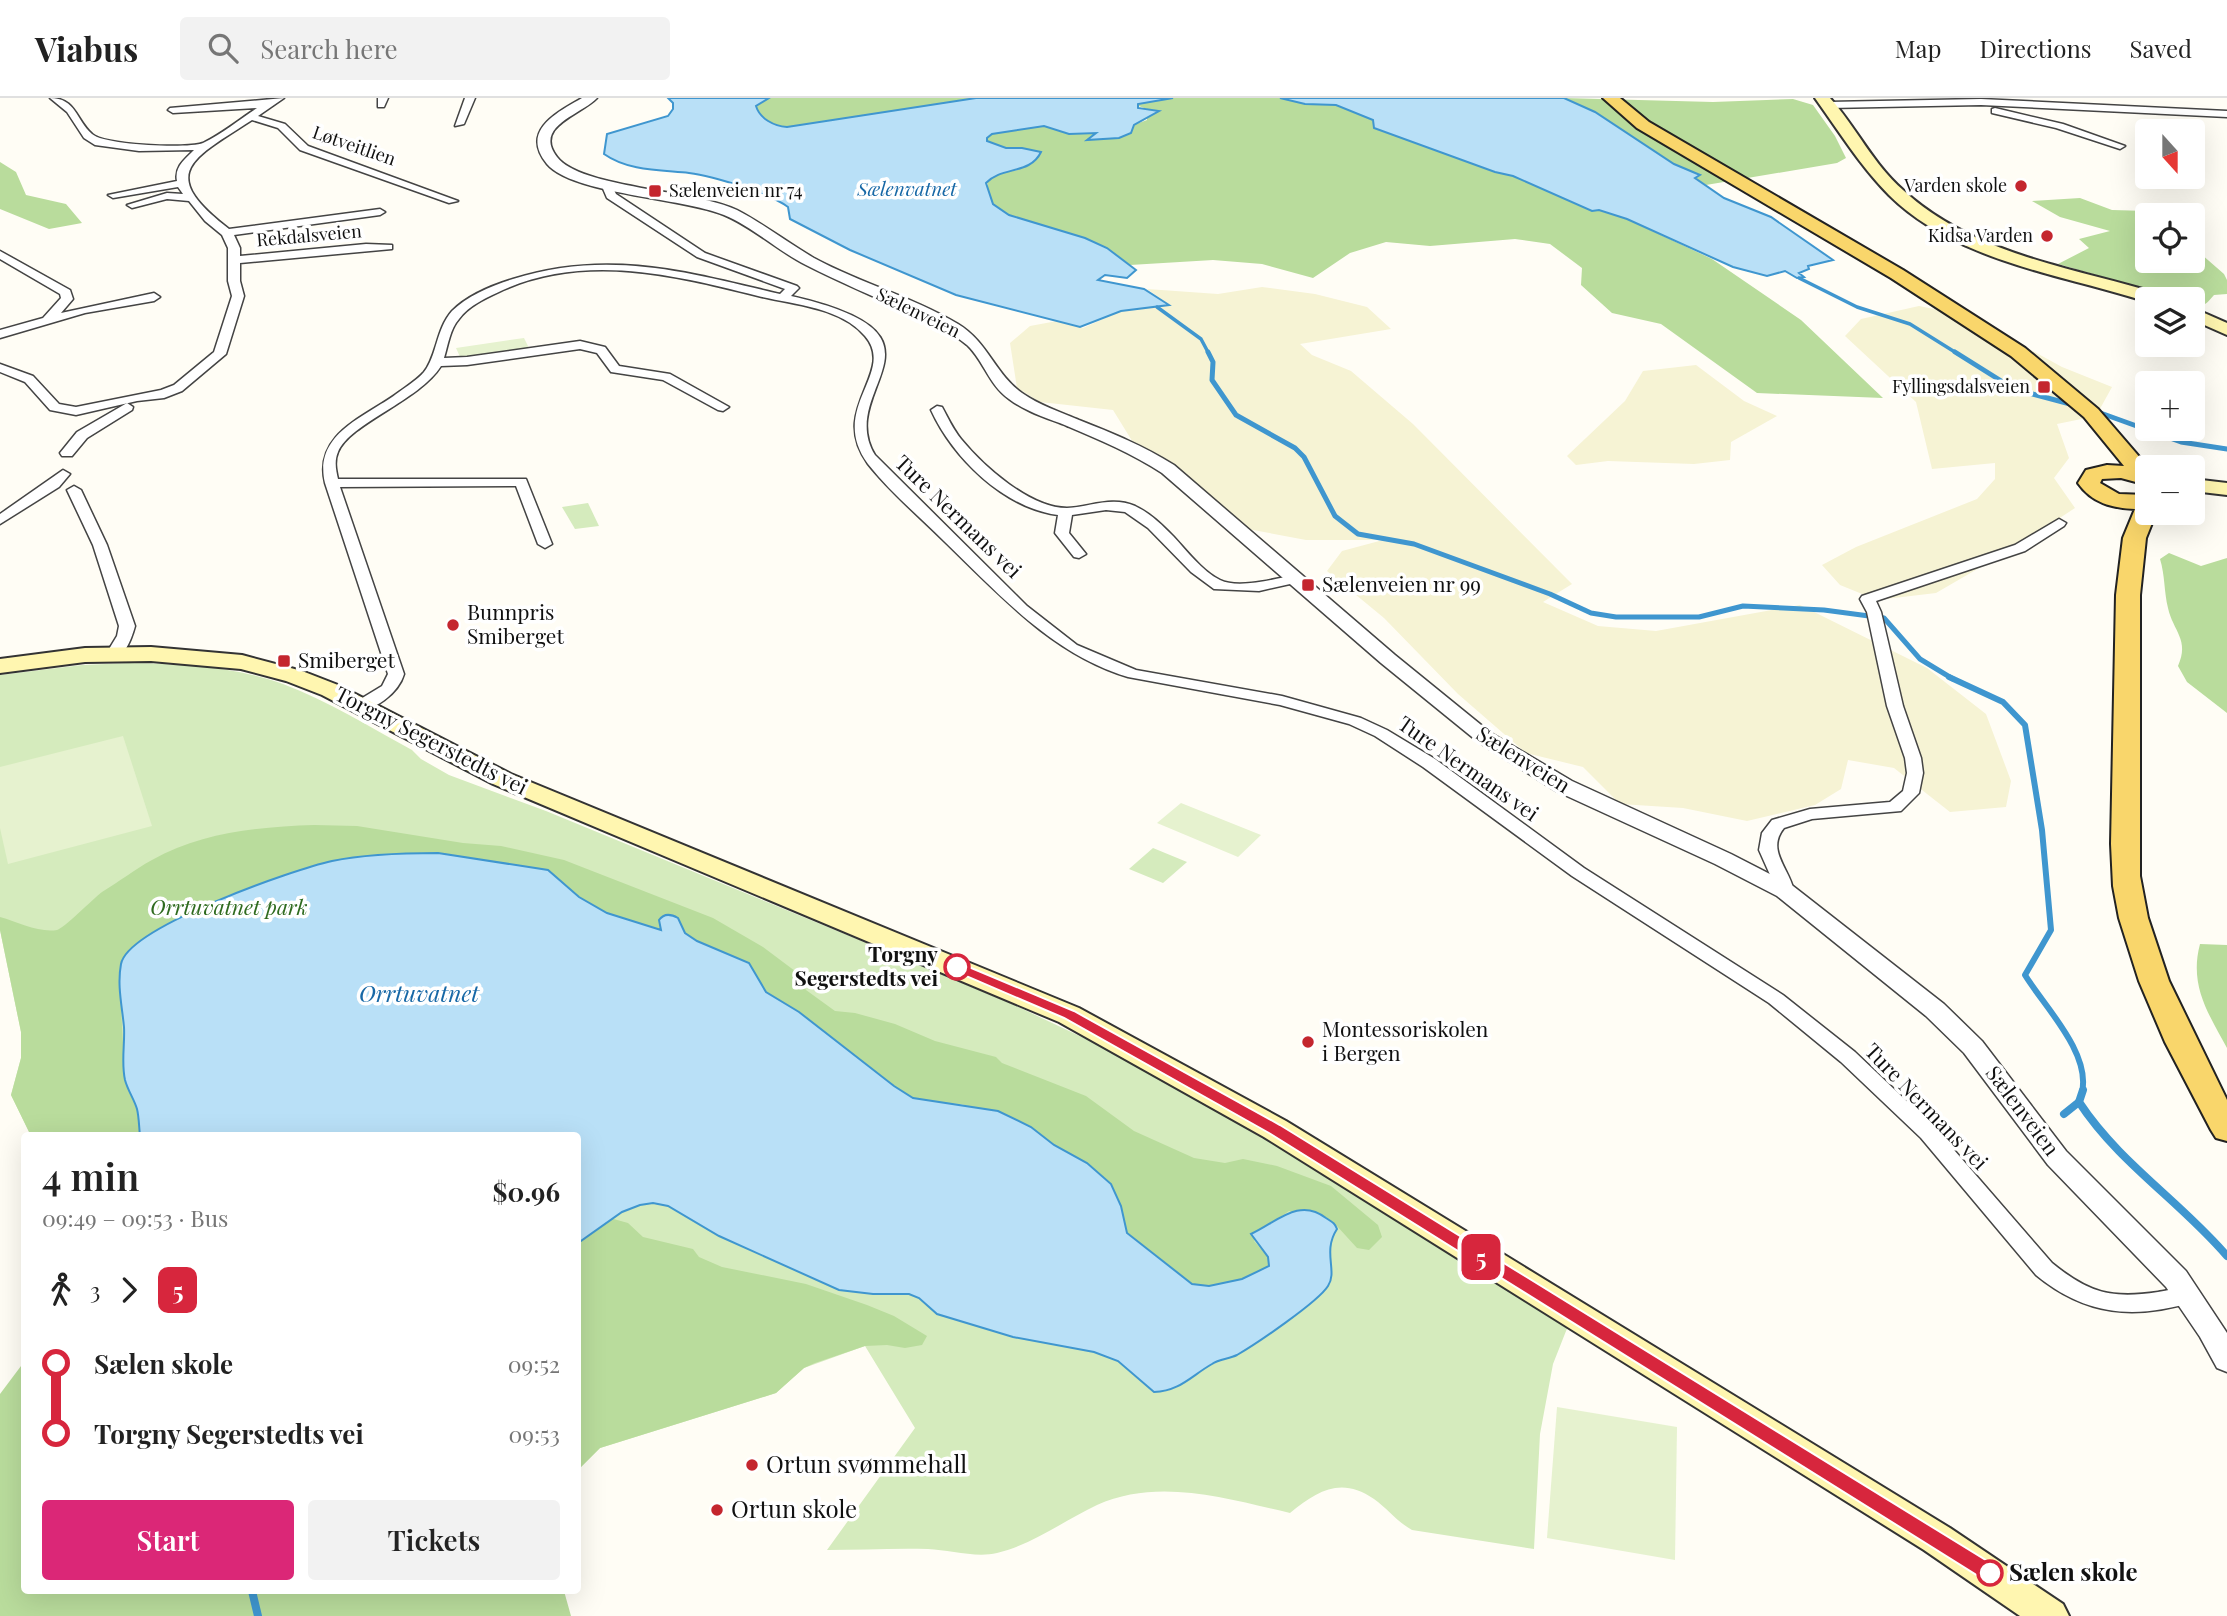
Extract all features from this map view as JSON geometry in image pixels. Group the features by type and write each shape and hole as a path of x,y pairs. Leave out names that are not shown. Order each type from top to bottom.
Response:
{"main road":[{"path":"1611,98 1652,130 1973,322 2018,352 2102,425 2135,467"},
{"path":"1825,101 1891,188 1926,216 1959,234 2015,257 2135,292"},
{"path":"2205,319 2227,330"},
{"path":"2069,394 2102,448 2099,482 2115,508 2132,559"},
{"path":"2099,482 2121,471 2135,475"},
{"path":"2099,482 2127,502 2135,502"},
{"path":"2205,486 2227,489"},
{"path":"2205,495 2227,495"},
{"path":"2139,525 2132,559 2124,726 2127,886 2157,989 2185,1051 2227,1130"},
{"name":"Torgny Segerstedts vei","path":"0,666 114,654 182,655 242,662 313,683 502,779 1069,1015 1297,1143 1937,1539 2050,1616"}],"street":[{"path":"55,98 70,110 90,139 99,143 139,148 202,147"},
{"path":"459,124 470,98"},
{"name":"Sælenveien","path":"591,98 552,123 546,130 544,147 563,170 587,180 721,208 808,261 952,327 975,344 1001,384 1015,397 1123,443 1157,461 1200,495 1447,709 1526,765 1564,786 1723,859 1785,891 1823,918 1956,1028 2015,1100 2057,1158 2155,1256 2188,1295 2227,1360"},
{"path":"1825,101 1926,100 2227,114"},
{"path":"173,110 275,101"},
{"path":"114,195 181,183 185,165 202,147 275,101"},
{"path":"1957,102 2059,126 2120,146"},
{"name":"Løtveitlien","path":"251,117 287,129 292,133 293,139 304,148 453,201"},
{"path":"140,175 144,188"},
{"name":"Rekdalsveien","path":"0,368 29,379 55,407 66,411 164,394 188,382 222,352 238,296 234,248 228,233 209,219 181,183"},
{"name":"Sælenveien","path":"606,184 611,196 709,258 793,288 783,298"},
{"path":"132,205 167,196 193,198"},
{"name":"Rekdalsveien","path":"228,233 380,212"},
{"name":"Rekdalsveien","path":"234,260 387,247"},
{"path":"0,254 66,292 67,299 49,318"},
{"name":"Ture Nermans vei","path":"360,706 385,692 395,682 396,674 332,483 329,460 340,439 408,392 431,371 444,332 460,310 504,286 561,272 599,268 664,270 832,311 868,331 878,343 881,355 880,370 859,423 860,435 868,454 884,474 1022,609 1054,636 1072,648 1114,668 1282,701 1345,718 1381,733 1429,763 1569,866 1726,966 1818,1031 1928,1133 2043,1269 2066,1289 2082,1298 2123,1305 2188,1295"},
{"path":"0,334 49,318 154,297"},
{"path":"434,362 467,361 566,346 591,345 601,350 615,369 666,377 723,407"},
{"path":"114,654 125,636 127,626 100,545 69,482 67,454 82,435 118,411 164,394"},
{"path":"937,410 940,422 985,472 1027,502 1041,508 1066,512 1100,507 1132,510 1219,586 1259,587 1294,579"},
{"path":"0,520 54,484 69,482"},
{"path":"332,483 521,482 545,544"},
{"path":"1066,512 1063,518 1063,537 1079,554"},
{"path":"1785,891 1785,884 1769,853 1768,843 1778,824 1810,814 1895,807 1912,793 1915,773 1913,758 1895,706 1874,616 1867,598 2020,548 2059,523"}],"shaded area":[{"path":"1262,287 1315,294 1367,307 1391,329 1300,344 1312,355 1351,371 1413,424 1572,584 1543,602 1598,626 1656,631 1800,605 1927,668 1986,714 2011,781 2006,807 1950,812 1894,768 1848,760 1841,789 1815,805 1747,821 1683,808 1620,804 1583,767 1526,753 1458,694 1384,618 1327,571 1342,551 1383,540 1306,540 1237,527 1160,469 1147,465 1113,410 1040,402 1017,388 1010,343 1030,326 1057,321 1083,328 1121,311 1168,304 1147,289 1218,294"},
{"path":"1919,306 1969,316 2062,367 2112,387 2096,416 2057,424 2069,458 2054,478 2075,508 2017,546 1936,593 1877,600 1840,585 1822,565 1856,547 1977,499 1995,479 1995,463 1932,469 1916,402 1845,336 1861,319"},
{"path":"1696,365 1744,401 1777,416 1731,442 1730,460 1694,464 1608,461 1576,465 1567,456 1625,401 1643,371"}],"green space":[{"path":"769,98 976,98 787,127 768,121 758,111 755,106"},
{"path":"1173,98 1280,98 1305,104 1336,105 1373,120 1404,139 1513,176 1592,211 1599,210 1627,219 1712,259 1801,320 1883,398 1757,393 1661,324 1612,313 1581,285 1582,268 1550,244 1515,239 1430,246 1386,242 1350,253 1313,278 1262,264 1213,260 1130,265 1089,240 1009,216 990,201 987,181 1003,172 1018,170 1041,152 1006,148 987,141 986,138 992,134 1044,126 1081,134 1094,132 1096,134 1093,140 1147,120 1147,109 1136,105"},
{"path":"1564,98 1713,102 1793,99 1813,105 1835,136 1846,158 1837,163 1706,185 1595,112"},
{"path":"0,162 16,172 26,195 66,204 82,223 49,229 0,209"},
{"path":"2080,198 2112,210 2135,211 2135,273 2205,273 2205,257 2224,274 2227,294 2214,295 2205,304 2205,287 2138,287 2058,264 2089,248 2079,239 2110,231 2060,217 2032,201"},
{"path":"524,338 529,348 461,359 456,348"},
{"path":"588,503 599,526 575,529 562,507"},
{"path":"2169,553 2201,566 2227,558 2227,713 2187,682 2178,666 2181,642 2170,616 2160,559"},
{"name":"Orrtuvatnet park","path":"82,665 187,665 245,673 283,684 365,723 449,775 546,811 1010,1003 1212,1103 1568,1326 1553,1364 1540,1434 1534,1549 1412,1530 1362,1492 1340,1488 1330,1489 1310,1498 1290,1513 1194,1493 1145,1492 1097,1505 1023,1544 989,1554 928,1549 827,1550 915,1428 865,1346 804,1368 776,1393 600,1448 581,1467 581,1132 29,1132 11,1095 21,1058 21,1032 0,930 0,675"},
{"path":"123,736 152,826 8,864 0,828 0,767"},
{"path":"1181,803 1261,835 1238,857 1157,823"},
{"path":"357,826 463,843 501,846 564,860 713,918 763,947 795,971 806,990 835,1011 855,1013 895,1024 935,1041 996,1057 1002,1063 1086,1096 1134,1131 1194,1158 1225,1163 1243,1159 1277,1166 1331,1186 1378,1225 1382,1237 1369,1250 1357,1248 1336,1225 1289,1211 1264,1228 1254,1241 1268,1257 1269,1266 1243,1279 1209,1286 1192,1284 1127,1233 1121,1206 1087,1163 1054,1145 1031,1127 962,1104 913,1098 893,1086 799,1012 766,992 749,963 697,941 685,933 661,927 661,930 607,913 579,897 548,870 438,853 330,862 229,895 152,934 130,949 121,961 120,991 125,1077 137,1109 140,1132 29,1132 11,1095 21,1058 21,1032 0,930 0,917 36,929 57,930 102,892 171,851 210,837 272,827"},
{"path":"1153,848 1187,862 1163,883 1129,869"},
{"path":"2200,944 2227,945 2227,1048 2202,998 2197,973"},
{"path":"610,1218 628,1223 643,1237 693,1249 699,1257 722,1267 806,1284 867,1305 894,1316 927,1336 922,1345 905,1348 865,1346 815,1363 804,1368 776,1393 600,1448 581,1467 581,1241"},
{"path":"21,1366 21,1594 565,1594 571,1616 0,1616 0,1394"},
{"path":"1557,1407 1677,1427 1675,1560 1547,1538"}],"water":[{"name":"Sælenvatnet","path":"668,98 769,98 756,106 758,111 768,121 787,127 976,98 1173,98 1138,104 1138,108 1159,111 1134,125 1131,133 1119,138 1087,140 1096,133 1069,134 1044,126 992,134 987,141 1006,148 1041,152 1030,164 1000,174 986,183 993,204 1009,215 1085,238 1107,248 1136,270 1127,278 1105,275 1098,280 1144,289 1169,305 1121,311 1080,327 956,295 850,250 790,219 788,207 755,191 689,173 634,167 604,154 607,134 668,116 673,109 673,103"},
{"path":"1280,98 1564,98 1595,112 1674,164 1700,175 1695,178 1724,198 1771,217 1833,260 1808,266 1809,269 1799,273 1804,277 1797,278 1785,271 1767,276 1733,267 1627,219 1599,210 1592,211 1513,176 1374,128 1373,120 1336,105 1305,104"},
{"name":"Orrtuvatnet","path":"438,853 548,870 579,897 607,913 661,930 659,920 663,916 678,918 685,933 697,941 749,963 766,992 799,1012 913,1098 998,1111 1031,1127 1054,1145 1087,1163 1111,1184 1121,1206 1127,1233 1192,1284 1209,1286 1242,1279 1269,1266 1268,1257 1251,1234 1288,1214 1307,1210 1316,1212 1333,1223 1337,1229 1330,1253 1331,1280 1322,1293 1272,1333 1237,1355 1215,1362 1178,1386 1154,1392 1118,1361 1094,1352 1013,1337 937,1314 919,1298 909,1294 839,1290 719,1236 668,1206 653,1203 622,1212 581,1241 581,1132 140,1132 137,1109 126,1084 123,1067 124,1027 120,972 121,964 131,949 152,933 181,917 284,875 332,861"}],"waterway":[{"path":"1799,278 1857,307 1910,324 1958,354"},
{"path":"1157,307 1201,339 1209,354"},
{"path":"1955,352 2014,389 2074,405"},
{"path":"1209,354 1213,362 1212,380 1236,415 1295,448 1304,457 1335,516 1358,534 1414,544 1550,594 1591,613 1616,617 1699,617 1743,606 1824,610 1884,618 1920,659 1952,678"},
{"path":"2095,411 2181,442 2227,449"},
{"path":"1952,678 2003,702 2025,725 2042,830 2051,930 2025,975 2073,1046 2083,1077 2082,1092"},
{"path":"2079,1102 2083,1090"},
{"path":"2064,1114 2079,1102"},
{"path":"2079,1102 2112,1144 2190,1217 2227,1256"},
{"path":"253,1594 258,1616"}],"bus line":[{"name":"5","path":"957,967 1069,1015 1275,1129 1990,1573"}],"place":[{"name":"Varden skole","path":"2021,186"},
{"name":"Sælenveien nr 74","path":"655,191"},
{"name":"Kidsa Varden","path":"2047,236"},
{"name":"Fyllingsdalsveien","path":"2044,387"},
{"name":"Sælenveien nr 99","path":"1308,585"},
{"name":"Bunnpris Smiberget","path":"453,625"},
{"name":"Smiberget","path":"284,661"},
{"name":"Torgny Segerstedts vei","path":"957,967"},
{"name":"Montessoriskolen i Bergen","path":"1308,1042"},
{"name":"Ortun svømmehall","path":"752,1465"},
{"name":"Ortun skole","path":"717,1510"},
{"name":"Sælen skole","path":"1990,1573"}]}
